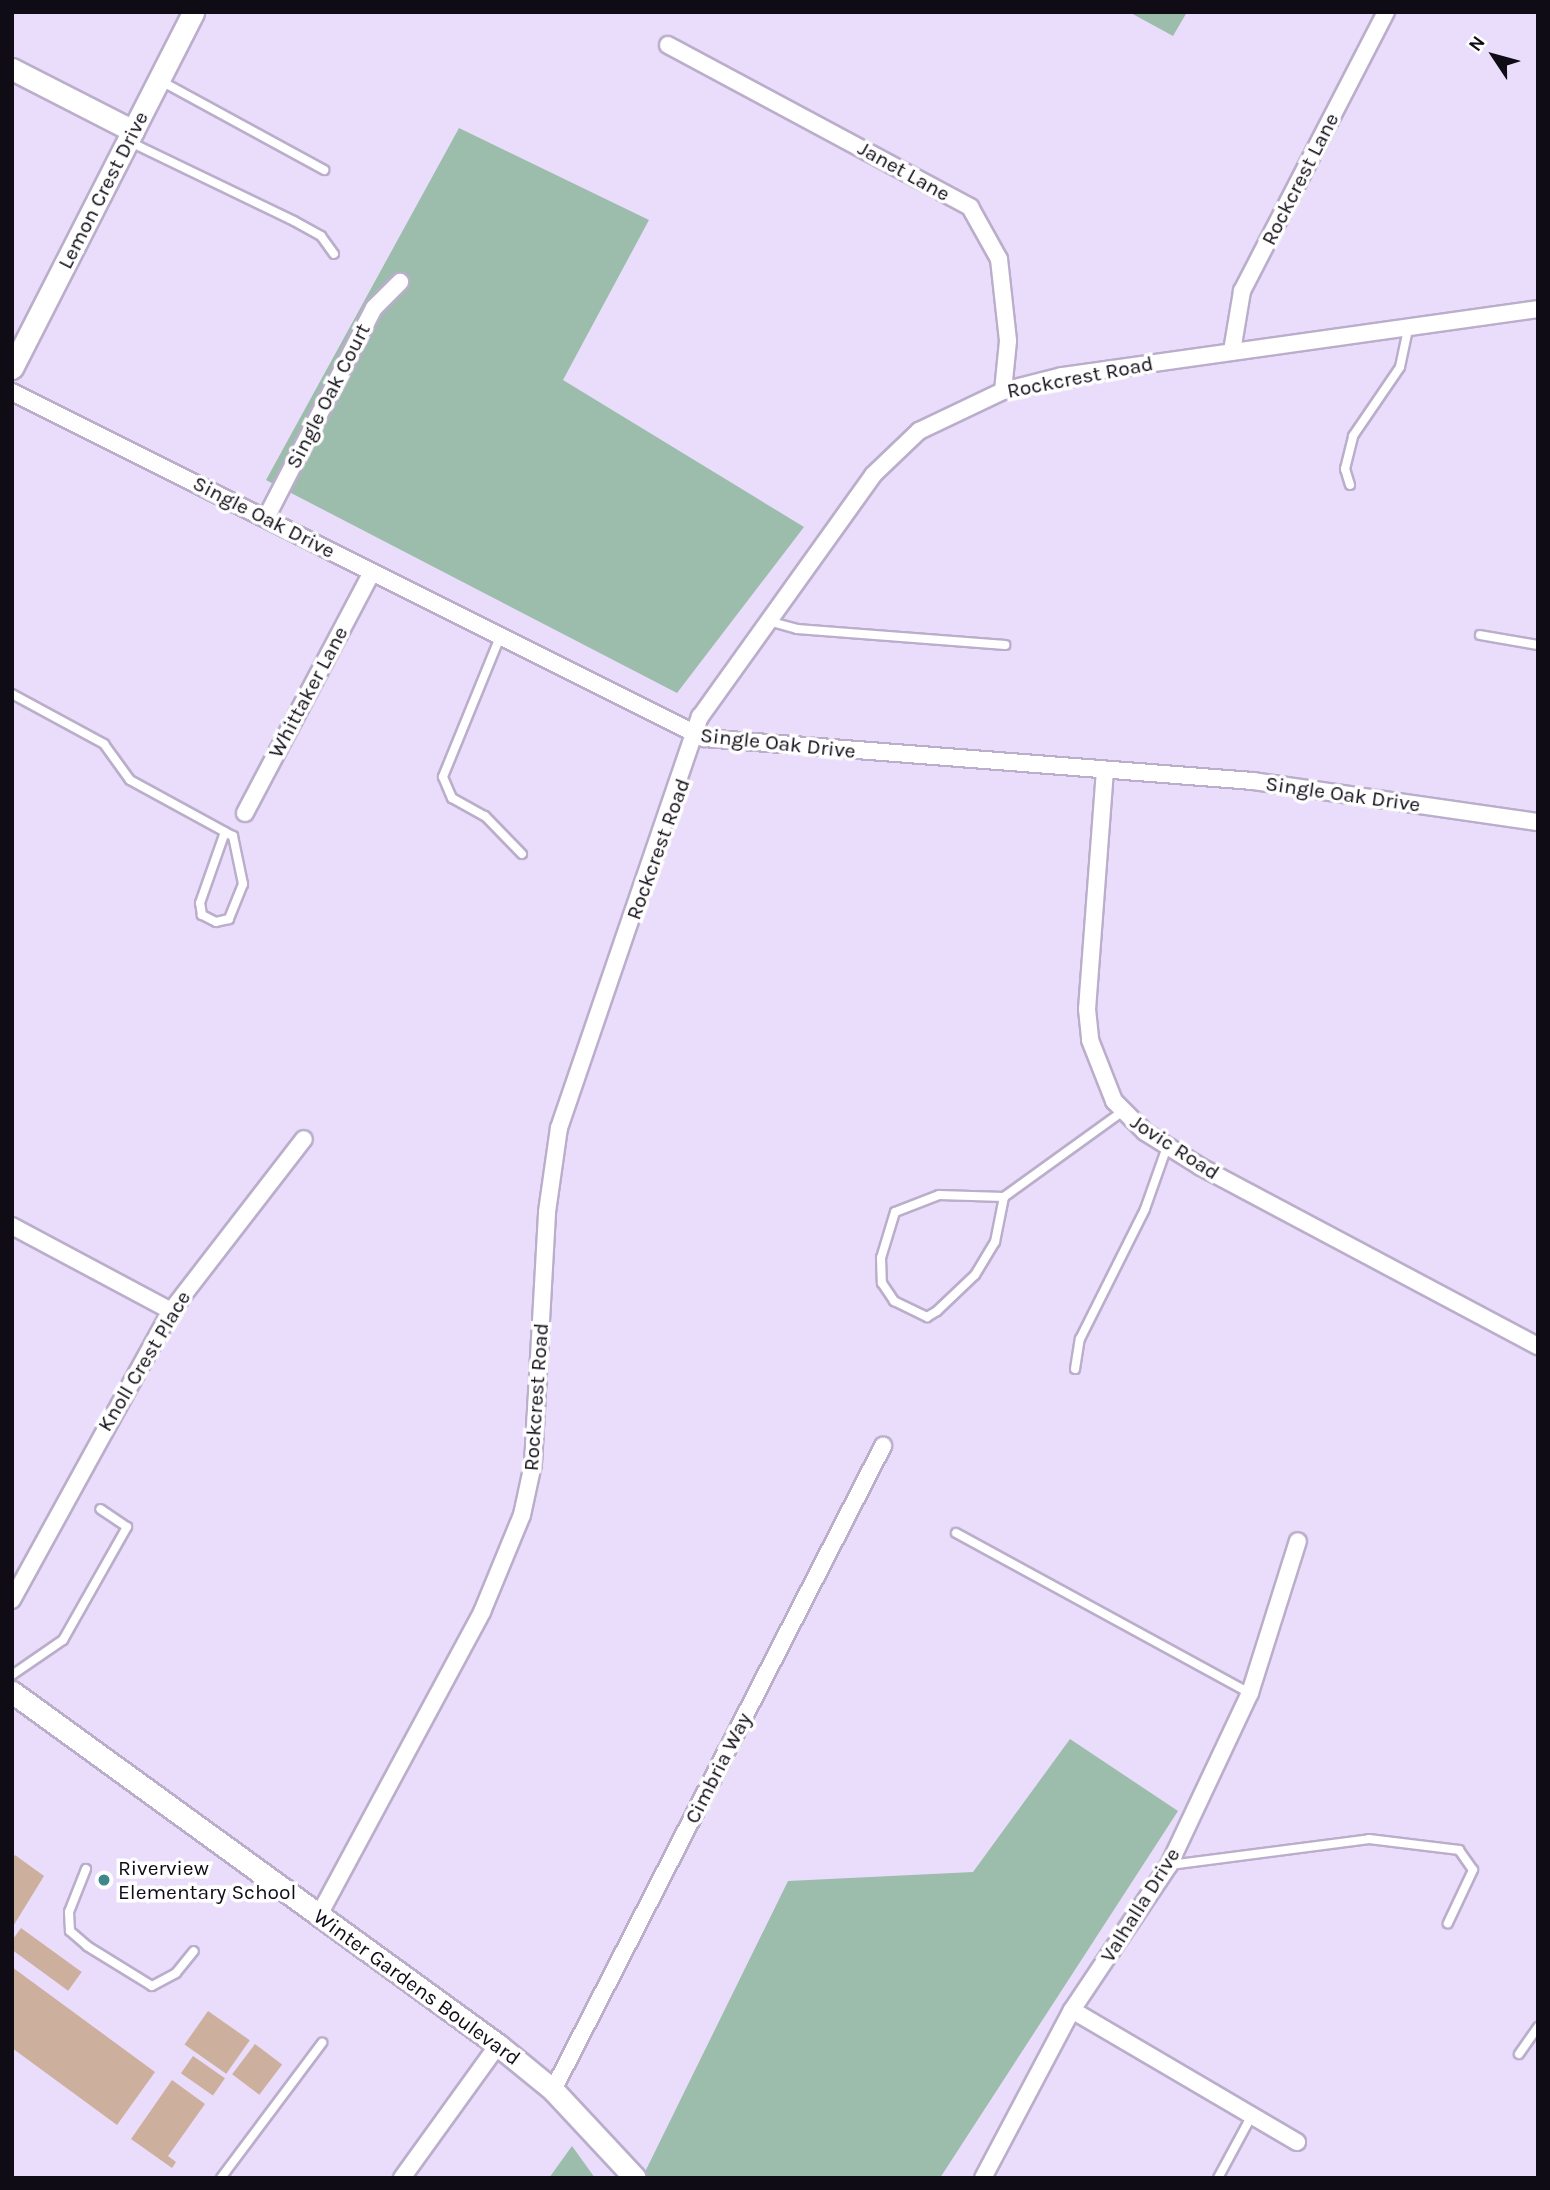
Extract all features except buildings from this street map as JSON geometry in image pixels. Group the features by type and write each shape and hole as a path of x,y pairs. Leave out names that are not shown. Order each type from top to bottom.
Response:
{"main road":[{"name":"Lemon Crest Drive","path":"12,368 193,12"},
{"path":"12,69 130,136"},
{"name":"Winter Gardens Boulevard","path":"12,1692 498,2045 553,2090 635,2178"}],"street":[{"name":"Rockcrest Lane","path":"1232,351 1242,291 1386,12"},
{"name":"Janet Lane","path":"668,45 970,208 999,259 1008,341 1003,391"},
{"name":"Single Oak Court","path":"266,518 374,308 400,282"},
{"name":"Rockcrest Road","path":"319,1915 482,1612 522,1515 533,1464 547,1212 559,1128 705,709 766,620 901,446 951,413 1003,391 1232,351 1538,309"},
{"name":"Single Oak Drive","path":"12,392 696,735 1297,786 1538,822"},
{"name":"Whittaker Lane","path":"245,813 372,572"},
{"name":"Jovic Road","path":"1105,770 1087,1009 1097,1063 1122,1112 1167,1147 1538,1346"},
{"name":"Knoll Crest Place","path":"12,1600 171,1311 304,1139"},
{"path":"12,1226 171,1311"},
{"name":"Cimbria Way","path":"553,2090 883,1446"},
{"name":"Valhalla Drive","path":"984,2178 1072,2010 1169,1865 1250,1693 1298,1541"},
{"path":"1072,2010 1297,2141"},
{"path":"402,2178 498,2045"}],"lane":[{"path":"159,80 324,170"},
{"path":"130,136 321,236 334,254"},
{"path":"1350,485 1345,469 1353,436 1400,367 1408,328"},
{"path":"766,620 797,629 1005,645"},
{"path":"1480,635 1538,645"},
{"path":"500,638 443,777 452,798 485,816 522,854"},
{"path":"12,694 104,744 130,780 233,836 243,884 229,919 216,922 202,915 200,903 225,832"},
{"path":"1004,1197 995,1242 975,1275 927,1317 894,1301 882,1283 881,1258 895,1212 939,1195 1004,1197 1122,1112"},
{"path":"1075,1369 1080,1339 1144,1209 1167,1147"},
{"path":"12,1675 63,1640 127,1527 100,1509"},
{"path":"956,1533 1250,1693"},
{"path":"1169,1865 1369,1839 1459,1850 1473,1870 1448,1923"},
{"path":"86,1869 69,1912 70,1931 88,1946 152,1986 176,1973 194,1951"},
{"path":"1519,2054 1538,2027"},
{"path":"221,2178 322,2043"},
{"path":"1218,2178 1252,2115"}],"green space":[{"path":"1129,12 1187,12 1173,36"},
{"path":"459,128 649,220 563,380 804,527 677,693 266,480"},
{"path":"1070,1739 1178,1811 940,2178 642,2178 788,1881 973,1872"},
{"path":"572,2146 595,2178 549,2178"}],"place":[{"name":"Riverview Elementary School","path":"104,1880"}]}
